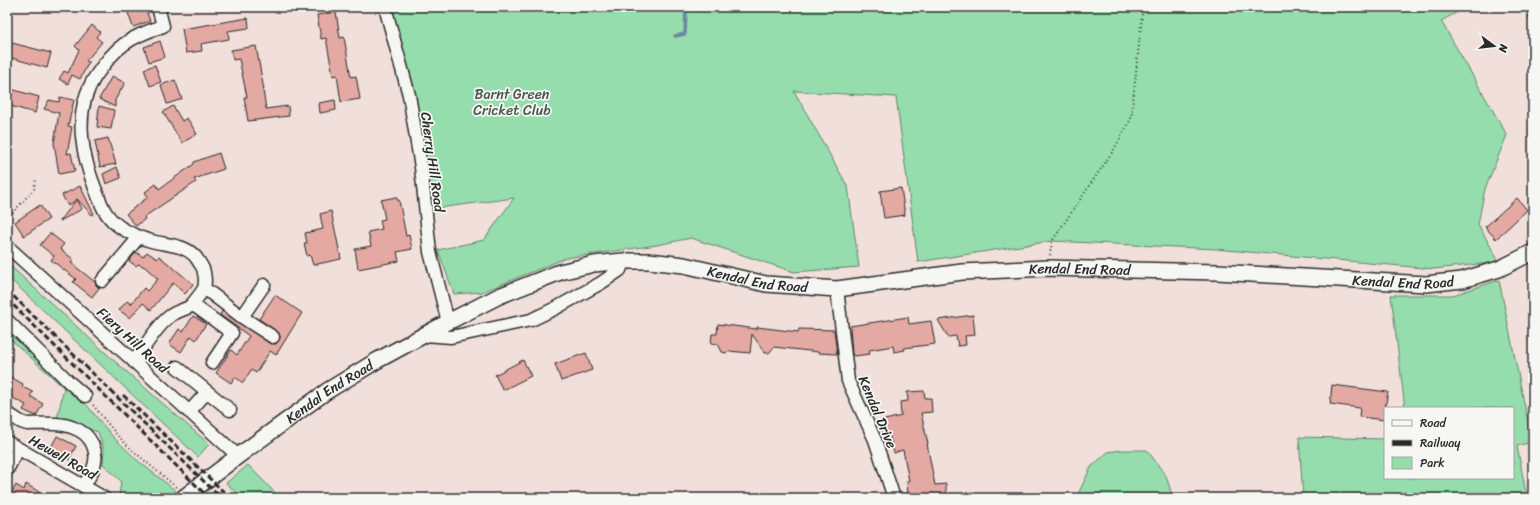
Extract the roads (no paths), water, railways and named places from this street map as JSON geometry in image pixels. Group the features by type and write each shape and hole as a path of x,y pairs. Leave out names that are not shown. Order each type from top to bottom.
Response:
{"main road":[{"name":"Kendal End Road","path":"182,493 238,456 326,391 378,360 499,296 560,272 594,264 623,261 649,261 684,265 766,284 836,288 962,272 1048,268 1217,272 1426,284 1462,280 1499,269 1533,252"}],"street":[{"path":"134,362 158,329 170,316 191,306 204,288 204,271 197,257 189,251 179,246 165,245 140,237 123,229 104,212 85,162 81,139 81,117 85,98 91,84 106,61 120,46 145,32 163,26 158,7"},
{"name":"Cherry Hill Road","path":"384,7 408,95 421,167 430,252 448,322"},
{"path":"102,281 140,237"},
{"name":"Fiery Hill Road","path":"7,246 238,456"},
{"path":"425,335 450,337 530,320 556,308 601,283 620,270 623,261"},
{"path":"242,317 264,285"},
{"path":"204,288 242,317 273,337"},
{"name":"Kendal Drive","path":"836,288 848,381 875,440 894,498"},
{"path":"192,304 232,333 212,363"},
{"path":"7,320 69,382 86,396"},
{"path":"177,367 230,410"},
{"path":"189,412 208,392"},
{"path":"7,413 27,424 67,426 74,428 87,436 93,445 95,461 93,470 84,486"},
{"name":"Hewell Road","path":"7,442 104,498"},
{"path":"7,470 18,449"}],"waterway":[{"path":"675,36 685,34 686,7"}],"railway":[{"path":"7,290 221,498"},
{"path":"7,299 209,498"},
{"path":"123,395 230,498"}],"park label":[{"name":"Barnt Green Cricket Club","path":"512,102"}]}
